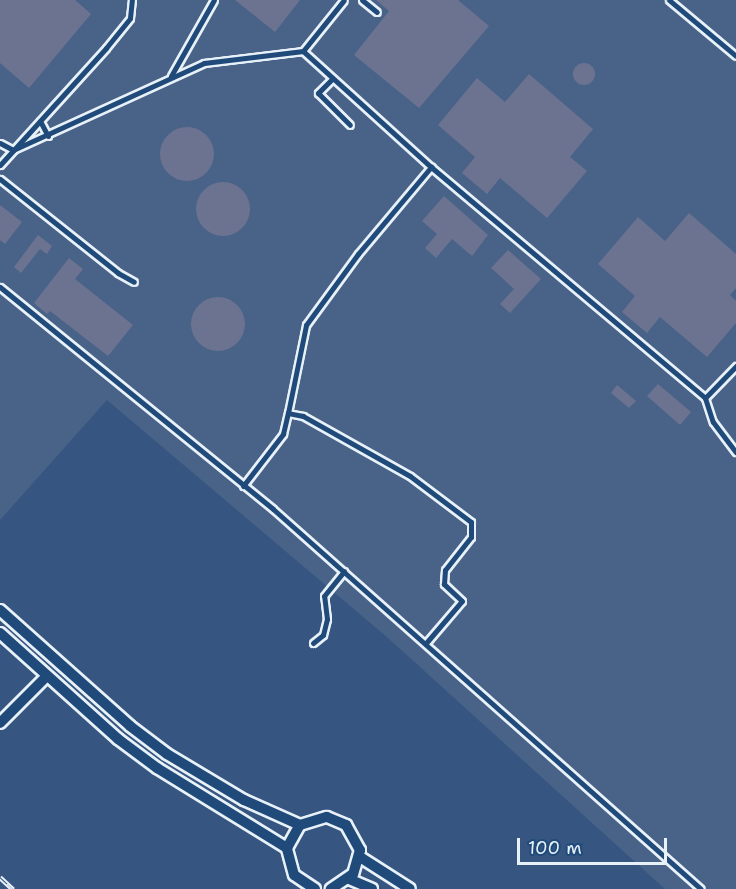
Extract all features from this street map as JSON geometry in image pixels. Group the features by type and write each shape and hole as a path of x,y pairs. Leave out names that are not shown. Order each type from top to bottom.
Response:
{"street":[{"path":"0,610 130,726 167,754 244,800 300,825"},
{"path":"0,633 47,676 157,768 287,848"},
{"path":"0,723 47,676"},
{"path":"315,889 303,886 291,870 287,848 300,825 320,817 340,821 356,836 360,857 349,879 331,889"},
{"path":"360,857 410,889"},
{"path":"349,879 372,889"}],"lane":[{"path":"0,165 130,18 132,0"},
{"path":"171,76 214,0"},
{"path":"13,150 48,136 171,76 204,63 303,51 344,0"},
{"path":"362,0 377,12"},
{"path":"669,0 736,57"},
{"path":"303,51 431,167 705,398 712,422 736,452"},
{"path":"332,79 318,93 350,125"},
{"path":"40,121 48,136"},
{"path":"0,143 13,150"},
{"path":"243,486 283,434 306,325 358,254 431,167"},
{"path":"0,178 118,273 134,282"},
{"path":"0,287 344,571 700,889"},
{"path":"705,398 736,366"},
{"path":"288,413 303,416 410,476 471,522 471,537 445,570 444,584 462,601 426,643"},
{"path":"313,643 323,635 327,619 324,596 344,571"}],"shaded area":[{"path":"0,0 736,0 736,889 665,889 388,638 107,400 0,520"}],"building":[{"path":"0,0 75,0 91,14 29,88 0,63"},
{"path":"235,0 300,0 275,32"},
{"path":"376,0 458,0 489,26 419,108 354,55 389,11"},
{"path":"584,63 592,66 595,74 592,82 584,85 576,82 573,74 576,66"},
{"path":"529,74 593,129 570,157 587,171 547,218 500,178 487,194 462,173 475,157 438,125 477,78 505,102"},
{"path":"182,127 192,127 202,131 210,139 214,154 210,169 202,177 192,181 182,181 172,177 164,169 160,159 160,149 164,139 172,131"},
{"path":"218,182 228,182 238,186 246,194 250,209 246,224 238,232 228,236 218,236 208,232 200,224 196,214 196,204 200,194 208,186"},
{"path":"444,196 488,235 472,256 452,239 436,258 425,248 437,234 422,221"},
{"path":"0,205 22,222 5,244 0,240"},
{"path":"689,213 736,254 736,288 730,295 736,301 736,323 707,357 660,317 647,333 622,312 635,296 598,264 638,217 665,241"},
{"path":"38,235 52,246 47,254 40,249 21,273 14,267"},
{"path":"508,250 541,279 510,313 500,304 514,289 491,268"},
{"path":"69,258 83,269 75,279 133,325 108,356 50,311 47,314 34,303"},
{"path":"213,297 223,297 233,301 241,309 245,324 241,339 233,347 223,351 213,351 203,347 195,339 191,329 191,319 195,309 203,301"},
{"path":"658,384 691,412 680,425 647,396"},
{"path":"617,385 636,401 629,408 611,393"}],"railway":[{"path":"0,877 13,889"}]}
